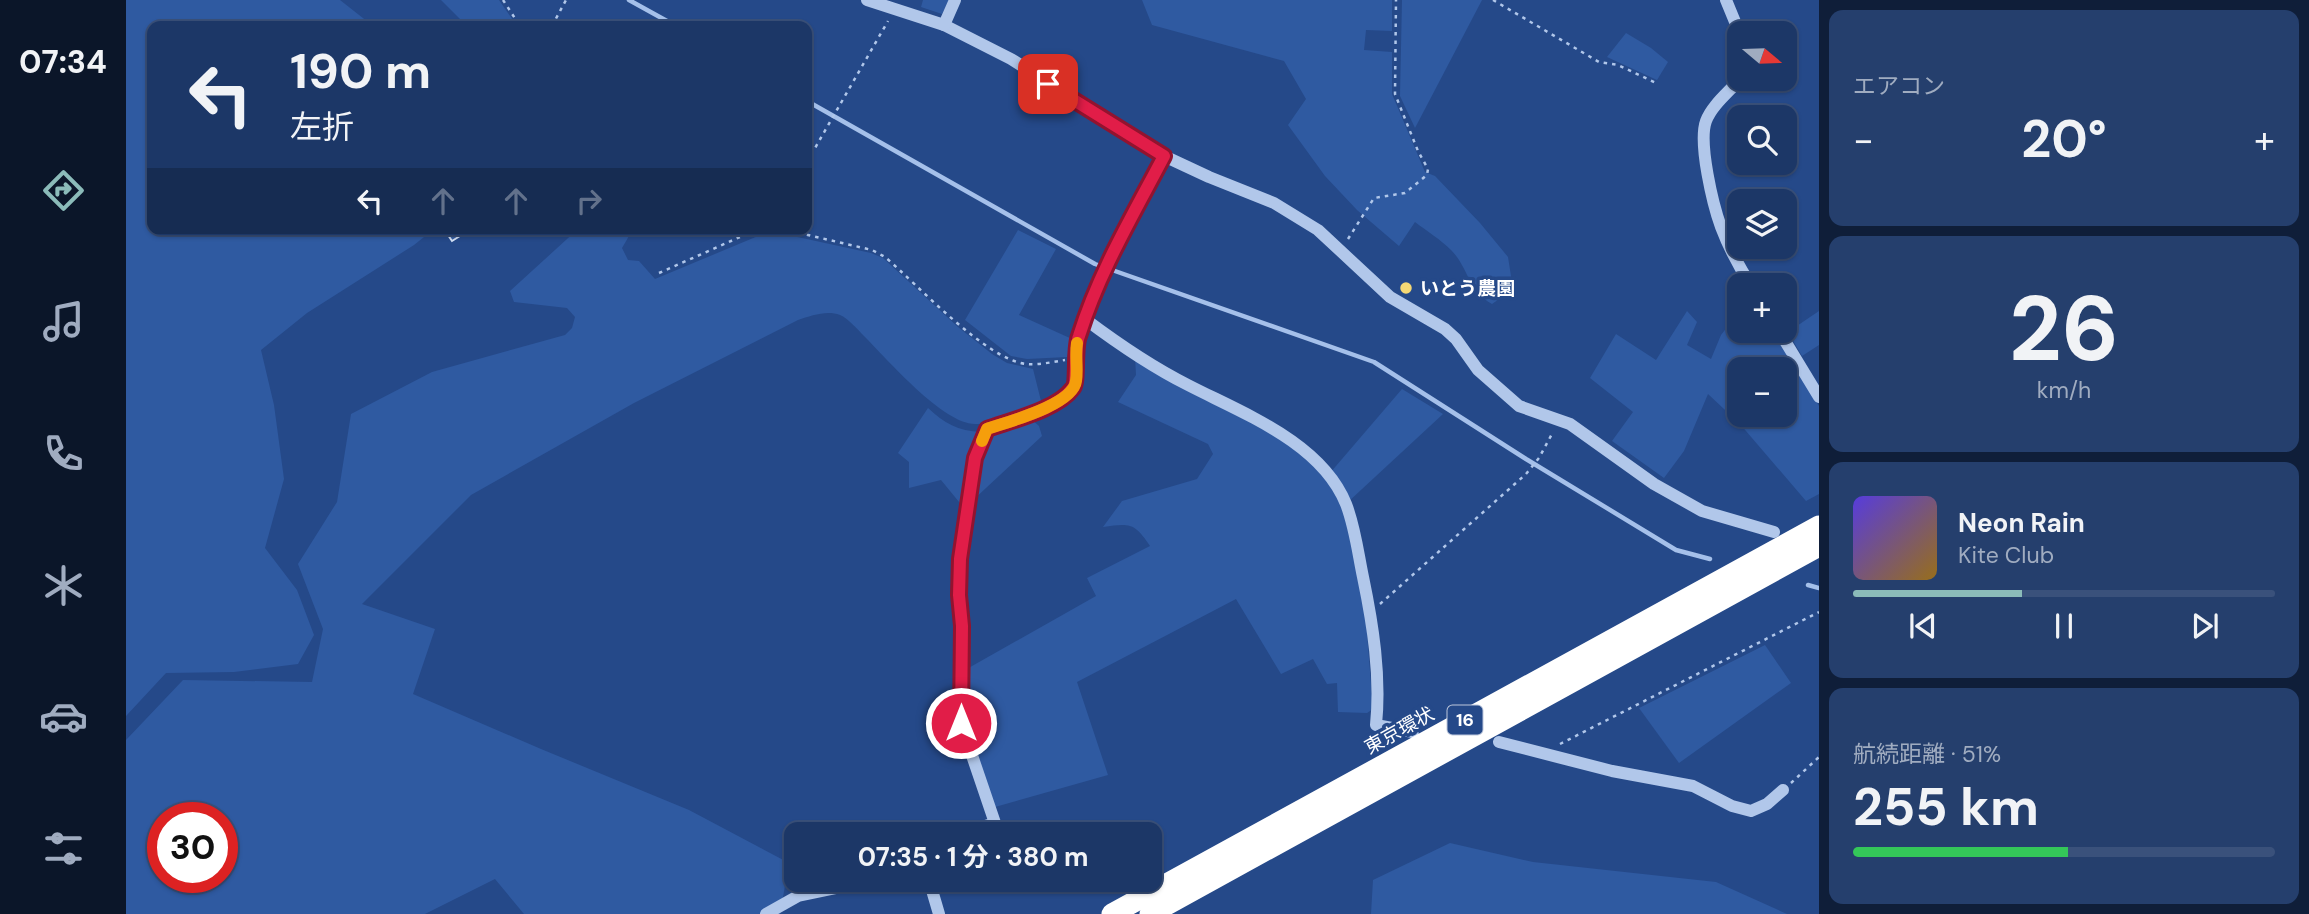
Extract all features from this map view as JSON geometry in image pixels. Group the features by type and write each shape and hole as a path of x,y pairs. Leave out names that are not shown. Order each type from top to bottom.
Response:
{"highway":[{"name":"東京環状","path":"1112,914 1819,526"},
{"name":"16","path":"1150,914 1819,546"}],"street":[{"path":"867,0 944,25 1011,59 1164,156 1222,183 1275,203 1318,230 1390,297 1445,329 1456,339 1478,370 1508,399 1533,412 1560,419 1576,428 1654,484 1702,511 1774,532"},
{"path":"944,25 955,0"},
{"path":"1726,0 1735,21"},
{"path":"1729,91 1706,121 1705,161 1721,226 1743,273"},
{"path":"995,822 961,723 960,559 975,458 987,429 1054,405 1073,388 1076,382 1077,338 1102,274 1164,156"},
{"path":"1085,319 1160,370 1268,425 1301,448 1328,475 1346,503 1371,614 1378,700 1377,725 1413,732"},
{"path":"1786,343 1819,397"},
{"path":"1803,370 1819,385"},
{"path":"1499,742 1612,771 1693,786 1732,806 1752,811 1767,804 1783,790"},
{"path":"766,914 798,896 817,892"},
{"path":"933,892 939,914"}],"path":[{"path":"503,0 517,21"},
{"path":"555,21 566,0"},
{"path":"1341,251 1374,198 1405,193 1427,175 1428,169 1395,94 1396,0"},
{"path":"1493,0 1599,62 1618,65 1656,83"},
{"path":"812,153 895,9"},
{"path":"659,273 744,235"},
{"path":"808,235 872,250 884,257 983,343 1008,360 1027,364 1075,359"},
{"path":"1371,614 1525,474 1539,458 1560,419"},
{"path":"1541,753 1819,612"},
{"path":"1783,790 1819,757"}],"shaded area":[{"path":"126,0 340,0 367,21 147,21 147,235 426,235 307,313 261,350 274,405 284,479 265,548 297,590 314,635 298,664 234,672 166,673 126,716"},
{"path":"441,0 499,0 514,21 462,21"},
{"path":"923,0 949,0 942,14 921,7"},
{"path":"1142,0 1392,0 1392,31 1366,30 1364,50 1392,52 1392,94 1425,172 1435,176 1508,257 1511,276 1509,292 1492,304 1473,286 1451,250 1415,222 1399,246 1357,210 1325,176 1288,125 1306,99 1284,61 1152,25"},
{"path":"1402,0 1482,0 1415,128 1400,96"},
{"path":"1626,33 1668,62 1657,80 1607,57"},
{"path":"1018,230 1056,249 1019,315 1072,339 1067,357 1027,359 1011,356 965,320"},
{"path":"571,235 631,235 622,248 628,260 639,261 655,279 760,235 788,235 883,258 958,327 992,354 1007,363 1033,369 1042,405 1000,420 975,424 962,421 932,402 843,317 824,313 798,320 634,403 471,495 362,604 435,629 413,694 689,810 784,860 784,891 780,914 524,914 495,879 425,914 126,914 126,740 183,680 312,682 323,629 298,564 337,502 351,414 432,372 565,335 572,328 575,317 567,308 514,302 510,291"},
{"path":"1687,311 1697,322 1687,345 1711,359 1727,327 1727,343 1779,343 1789,357 1727,357 1727,412 1708,394 1684,451 1664,478 1612,441 1633,412 1590,378 1616,334 1656,360"},
{"path":"1819,311 1819,345 1802,356 1794,343 1797,343 1797,326"},
{"path":"1135,357 1267,429 1325,477 1344,506 1365,608 1373,709 1367,713 1338,712 1337,683 1327,684 1313,659 1281,674 1236,599 1077,682 1108,775 995,807 966,721 965,670 1096,596 1087,578 1150,546 1131,526 1103,527 1122,501 1197,479 1213,454 1208,444 1118,402 1136,375"},
{"path":"1797,369 1819,406 1819,494 1806,501 1743,427 1797,427"},
{"path":"1402,389 1443,414 1348,502 1330,473"},
{"path":"928,408 952,425 981,432 964,508 941,480 909,488 909,462 898,453"},
{"path":"1030,418 1039,426 1042,436 972,501 980,457 991,432"},
{"path":"1765,645 1791,683 1679,763 1639,708"},
{"path":"1450,843 1533,862 1716,882 1787,914 1371,914 1373,880"}],"building":[{"path":"448,235 462,235 452,241"}],"waterway":[{"path":"629,0 667,21"},
{"path":"812,104 1095,264 1374,362 1676,550 1710,559"},
{"path":"1808,585 1819,588"}],"slow traffic":[{"path":"982,441 987,429 1054,405 1073,388 1076,382 1077,343"}],"place":[{"name":"いとう農園","path":"1406,288"}],"route":[{"path":"961,723 960,559 975,458 987,429 1054,405 1073,388 1076,382 1077,338 1102,274 1164,156 1048,84"}]}
